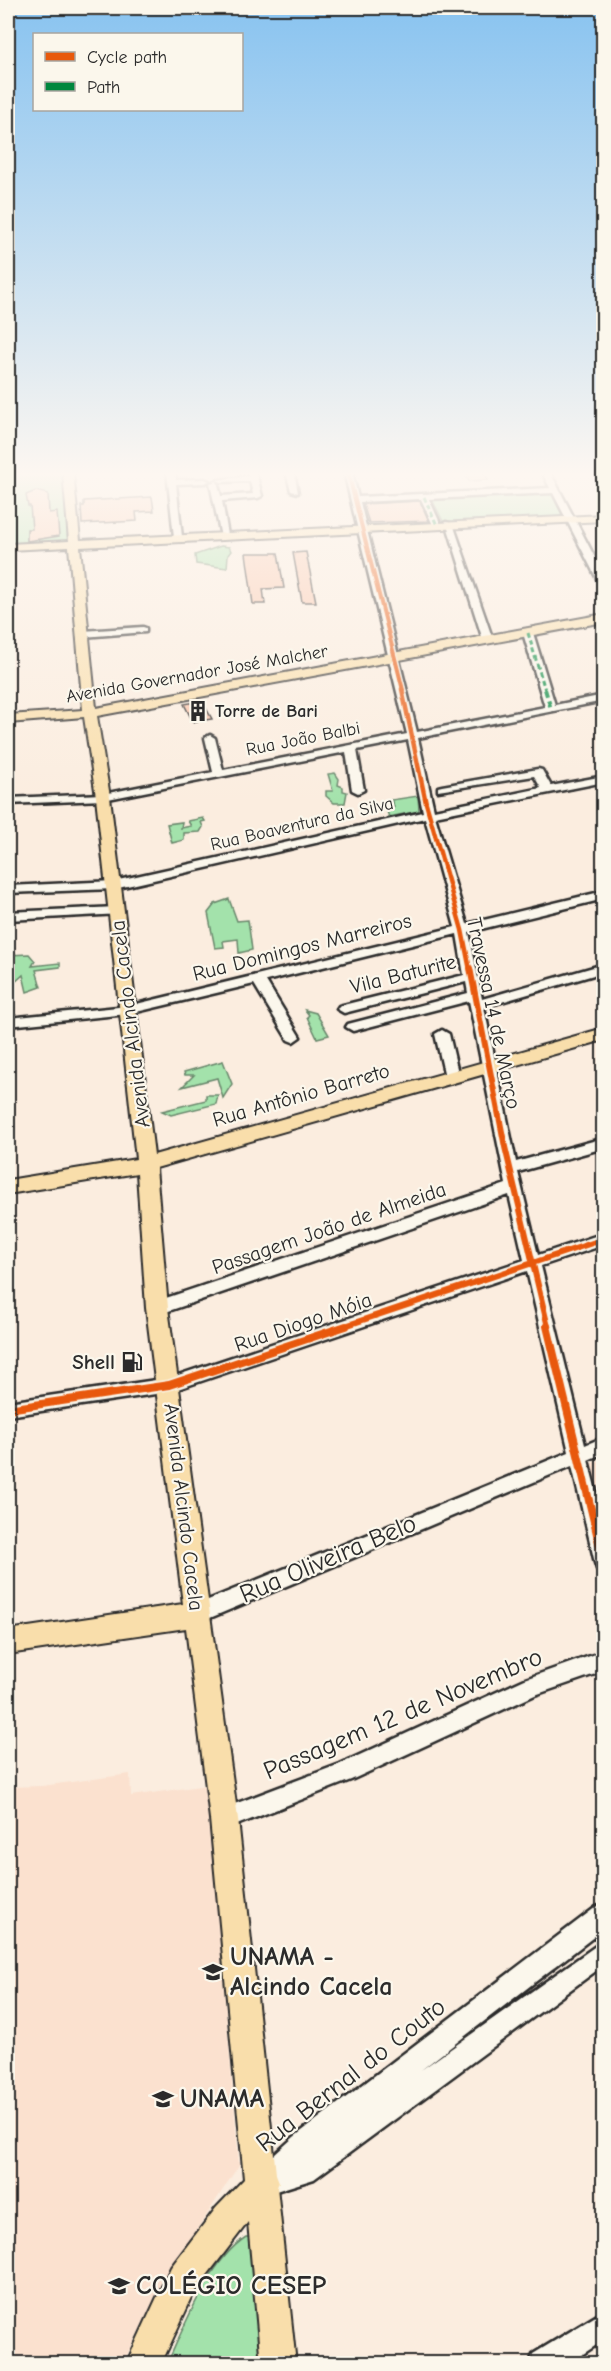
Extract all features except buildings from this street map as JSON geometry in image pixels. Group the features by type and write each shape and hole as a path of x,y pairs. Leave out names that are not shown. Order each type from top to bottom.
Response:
{"main road":[{"name":"Avenida Alcindo Cacela","path":"78,583 90,713 114,885 146,1164 157,1308 169,1385 224,1819 279,2364"},
{"name":"Avenida Governador José Malcher","path":"8,719 90,713 603,618"},
{"name":"Rua Antônio Barreto","path":"8,1187 146,1164 603,1034"},
{"name":"Rua Oliveira Belo","path":"8,1642 198,1614"},
{"path":"143,2364 183,2279 228,2220 262,2182"}],"street":[{"name":"Travessa 14 de Março","path":"376,583 429,814 462,930 514,1187 603,1563"},
{"path":"469,583 488,640"},
{"path":"83,634 143,630"},
{"path":"528,633 550,709"},
{"name":"Rua João Balbi","path":"8,801 103,797 603,699"},
{"path":"210,738 219,774"},
{"path":"351,748 358,790"},
{"path":"442,789 538,772 547,790"},
{"name":"Rua Boaventura da Silva","path":"8,890 114,885 429,814 603,779"},
{"name":"Rua Domingos Marreiros","path":"8,1022 128,1010 603,895"},
{"path":"8,916 117,911"},
{"path":"353,1026 476,1000 603,968"},
{"name":"Vila Baturite","path":"344,1009 471,977"},
{"path":"258,979 293,1037"},
{"path":"442,1034 452,1077"},
{"path":"510,1169 603,1143"},
{"name":"Passagem João de Almeida","path":"157,1308 331,1251 514,1187"},
{"name":"Rua Diogo Móia","path":"8,1409 169,1385 603,1239"},
{"name":"Rua Oliveira Belo","path":"198,1614 603,1445"},
{"name":"Passagem 12 de Novembro","path":"224,1819 344,1773 532,1686 603,1661"},
{"name":"Rua Bernal do Couto","path":"262,2182 303,2146 603,1915"},
{"name":"Rua Bernal do Couto","path":"262,2182 305,2170 603,1951"},
{"path":"543,2364 603,2324"}],"shaded area":[{"path":"603,1459 603,1512 589,1464"},
{"path":"130,1774 131,1796 207,1785 239,2165 166,2277 123,2363 8,2363 8,1787 42,1786"}],"green space":[{"path":"335,773 339,779 338,785 347,792 345,803 334,803 326,796 326,791 333,791 328,774"},
{"path":"418,796 419,811 389,817 386,809 394,806 391,800"},
{"path":"203,818 205,821 201,822 203,827 200,832 184,833 184,840 172,843 167,824 182,822 181,828 191,826 188,821"},
{"path":"229,899 237,921 248,920 252,950 239,953 238,939 223,941 224,947 215,948 208,913 215,904"},
{"path":"29,954 35,961 32,966 60,963 60,967 36,970 41,987 27,992 23,975 14,983 8,968 8,955"},
{"path":"305,1010 316,1013 329,1035 317,1038"},
{"path":"223,1061 232,1084 223,1098 217,1078 182,1087 194,1075 185,1075 184,1072"},
{"path":"206,1095 218,1095 216,1104 171,1115 162,1111 206,1100"},
{"path":"246,2237 251,2237 266,2363 167,2364 209,2277 233,2248"}],"marked path":[{"path":"528,633 551,709"}],"cycle path":[{"path":"376,583 404,695 426,803 462,930 505,1147 604,1563"},
{"path":"8,1409 169,1385 604,1239"}],"place":[{"name":"Torre de Bari","path":"198,711"},
{"name":"Shell","path":"132,1362"},
{"name":"UNAMA - Alcindo Cacela","path":"213,1972"},
{"name":"UNAMA","path":"163,2099"},
{"name":"COLÉGIO CESEP","path":"119,2286"}]}
